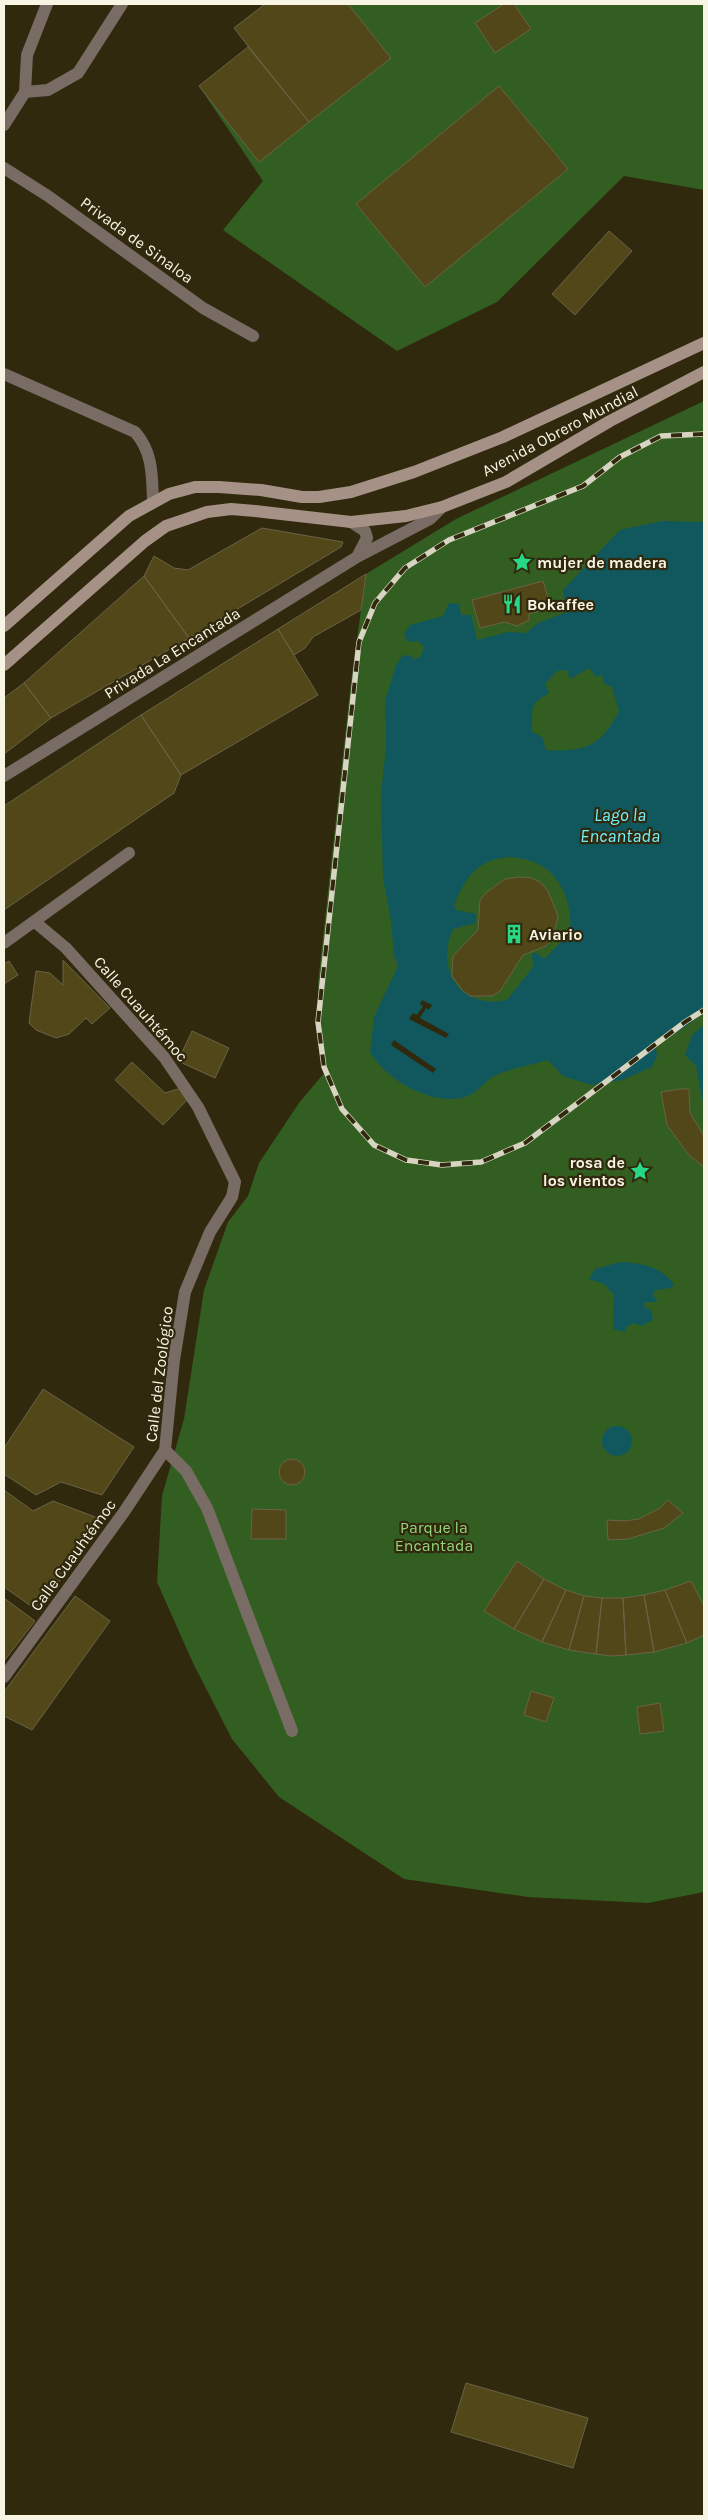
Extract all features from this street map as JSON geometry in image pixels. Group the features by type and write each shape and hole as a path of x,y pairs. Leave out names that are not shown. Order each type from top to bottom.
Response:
{"main road":[{"name":"Avenida Obrero Mundial","path":"4,626 129,516 153,501 169,494 195,487 261,490 302,497 319,497 351,492 414,472 502,437 704,344"},
{"name":"Avenida Obrero Mundial","path":"4,665 145,541 166,526 207,512 231,509 351,522 406,516 442,507 506,482 610,421 704,372"}],"street":[{"path":"4,125 24,92 27,55 47,4"},
{"path":"24,92 48,90 78,73 122,4"},
{"name":"Privada de Sinaloa","path":"4,168 48,196 203,308 253,336"},
{"path":"4,374 135,432 145,443 152,465 153,501"},
{"name":"Privada La Encantada","path":"4,776 357,557 430,519 442,507"},
{"path":"351,522 365,531 367,538 357,557"},
{"path":"4,943 129,853"},
{"name":"Calle Cuauhtémoc","path":"35,922 66,948 164,1057 198,1107 235,1182"},
{"name":"Calle del Zoológico","path":"235,1182 232,1197 210,1232 185,1292 172,1369 165,1450 186,1471 207,1508 292,1731"},
{"name":"Calle Cuauhtémoc","path":"4,1677 124,1512 165,1450"}],"green space":[{"path":"265,4 704,4 704,190 624,176 497,302 397,351 223,230 263,181 199,86 248,47 234,28"},
{"name":"Parque la Encantada","path":"704,401 704,1892 648,1903 528,1897 404,1879 279,1797 232,1739 193,1663 157,1582 162,1496 184,1419 204,1290 228,1222 248,1196 259,1163 299,1103 325,1072 318,983 351,682 366,574 456,519"}],"water":[{"name":"Lago la Encantada","path":"662,521 704,522 704,1012 681,1030 657,1038 655,1042 657,1056 652,1067 622,1080 591,1085 563,1076 548,1060 496,1075 472,1094 461,1098 448,1099 422,1093 409,1088 387,1072 370,1052 374,1017 398,966 394,955 391,921 383,878 381,795 386,746 385,701 396,665 403,655 411,656 415,660 421,656 424,646 417,641 408,642 404,634 410,625 443,616 449,603 459,604 461,615 471,615 477,640 508,632 526,633 538,623 567,612 563,590 620,530","holes":["589,668 596,677 602,675 604,683 612,687 619,711 605,733 590,745 571,750 546,750 542,737 531,731 534,704 549,693 545,684 557,671 567,670 570,679","510,857 531,861 544,867 559,882 568,902 570,913 569,934 544,959 537,953 532,954 533,967 508,999 497,1002 485,1001 463,991 451,974 447,952 453,929 476,923 476,914 456,910 454,905 463,886 474,871 489,861"]},
{"path":"704,1025 704,1108 696,1066 685,1055 692,1035"},
{"path":"621,1262 636,1263 657,1270 674,1285 671,1288 655,1290 653,1295 658,1302 645,1302 644,1307 651,1310 653,1320 641,1326 634,1323 625,1328 625,1332 613,1329 614,1295 604,1284 589,1279 595,1269"},
{"path":"617,1426 627,1431 632,1441 627,1451 617,1456 607,1451 602,1441 607,1431"}],"pier":[{"path":"422,1000 432,1005 429,1010 426,1008 420,1018 449,1034 446,1038 409,1019 413,1013 417,1015 423,1006 420,1004"},
{"path":"394,1040 436,1069 433,1073 391,1045"}],"building":[{"path":"265,4 348,4 391,58 309,122 234,28"},
{"path":"504,4 514,4 531,29 495,53 475,23"},
{"path":"248,47 309,122 259,162 199,86"},
{"path":"499,86 568,169 425,287 356,204"},
{"path":"609,231 632,251 575,315 552,294"},
{"path":"262,528 343,542 341,547 189,638 144,576 154,556 174,568 188,570"},
{"path":"366,574 361,610 313,637 305,648 294,655 278,629"},
{"path":"144,576 189,638 51,718 24,683"},
{"name":"Bokaffee","path":"543,581 551,608 529,614 529,620 517,626 505,622 480,628 472,600"},
{"path":"278,629 318,695 181,775 141,715"},
{"path":"24,683 51,718 4,754 4,698"},
{"path":"141,715 181,775 174,793 4,910 4,806"},
{"name":"Aviario","path":"531,878 540,882 548,891 558,916 553,938 546,946 523,955 500,991 492,996 470,996 462,990 452,976 453,956 478,930 480,900 487,892 505,879"},
{"path":"63,960 110,1008 92,1024 86,1018 69,1034 56,1038 36,1030 29,1023 36,971 50,973 63,985"},
{"path":"9,961 18,975 4,984 4,964"},
{"path":"192,1031 229,1048 215,1078 178,1061"},
{"path":"132,1062 165,1093 181,1088 190,1097 163,1125 115,1080"},
{"path":"689,1089 690,1113 704,1136 704,1167 688,1154 667,1125 661,1092"},
{"path":"43,1389 134,1447 102,1495 61,1482 36,1495 4,1474 4,1448"},
{"path":"292,1459 301,1463 305,1472 301,1481 292,1485 283,1481 279,1472 283,1463"},
{"path":"4,1490 33,1511 53,1501 103,1520 38,1611 4,1587"},
{"path":"668,1500 683,1513 664,1528 628,1539 608,1540 607,1520 625,1521 639,1519 660,1508"},
{"path":"252,1509 286,1510 286,1539 251,1539"},
{"path":"517,1561 544,1579 514,1629 484,1611"},
{"path":"544,1579 566,1590 542,1642 514,1629"},
{"path":"691,1581 704,1606 704,1635 687,1643 665,1590"},
{"path":"566,1590 584,1596 569,1650 542,1642"},
{"path":"665,1590 687,1643 654,1652 644,1595"},
{"path":"644,1595 654,1652 626,1655 623,1598"},
{"path":"75,1596 110,1621 32,1730 4,1716 4,1692"},
{"path":"584,1596 602,1598 596,1654 569,1650"},
{"path":"4,1598 35,1621 4,1661"},
{"path":"602,1598 623,1598 626,1655 596,1654"},
{"path":"531,1691 554,1698 546,1722 524,1715"},
{"path":"660,1703 664,1731 640,1734 637,1707"},
{"path":"466,2383 588,2418 573,2468 451,2432"}],"railway":[{"path":"704,434 661,436 620,457 583,486 449,540 405,568 375,603 359,642 318,1022 324,1067 342,1109 374,1145 406,1160 442,1165 481,1162 525,1143 685,1022 704,1010"}],"place":[{"name":"mujer de madera","path":"522,562"},
{"name":"Bokaffee","path":"512,604"},
{"name":"Aviario","path":"514,934"},
{"name":"rosa de los vientos","path":"640,1171"}]}
